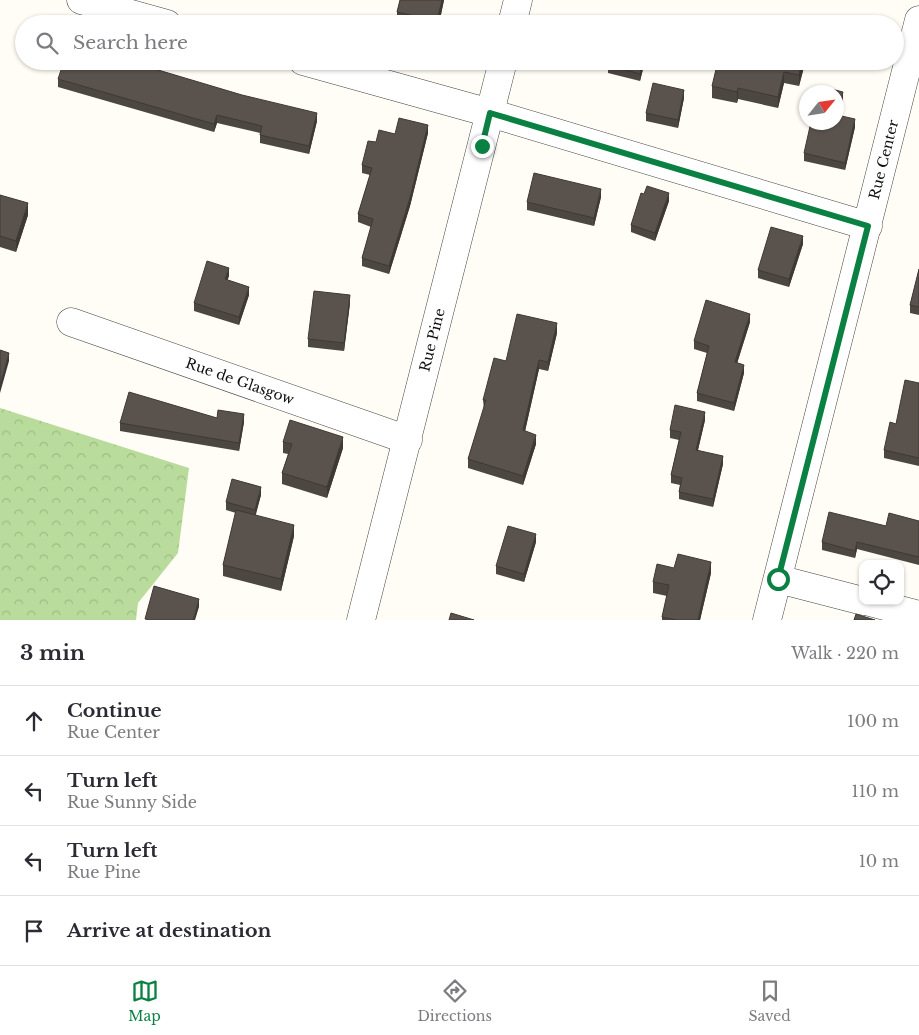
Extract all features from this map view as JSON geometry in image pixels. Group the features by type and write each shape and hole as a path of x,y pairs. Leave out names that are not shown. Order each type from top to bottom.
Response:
{"street":[{"path":"81,0 135,15"},
{"path":"514,15 518,0"},
{"name":"Rue Center","path":"767,620 919,20"},
{"path":"335,70 490,113 868,226"},
{"name":"Rue Pine","path":"361,620 501,70"},
{"name":"Rue de Glasgow","path":"71,322 408,440"},
{"path":"778,579 859,600"},
{"path":"880,605 919,615"}],"green space":[{"path":"0,408 189,468 178,553 138,603 136,620 0,620"}],"building":[{"path":"400,0 442,0 438,15 410,15 397,12"},
{"path":"61,70 158,70 242,95 317,113 309,146 260,135 262,126 217,115 214,124 58,79"},
{"path":"626,70 641,70 640,74"},
{"path":"716,70 800,70 799,75 784,72 778,97 738,88 737,92 712,86"},
{"path":"653,83 684,90 678,120 646,113"},
{"path":"844,117 855,119 845,163 804,153 809,130 844,130"},
{"path":"399,118 428,125 410,198 389,266 362,258 373,219 358,214 372,168 362,165 368,141 376,142 379,130 395,134"},
{"path":"534,173 601,189 594,218 527,202"},
{"path":"647,186 669,193 655,233 631,225 641,193 644,194"},
{"path":"0,195 28,203 16,241 0,236"},
{"path":"771,227 803,236 789,279 758,270"},
{"path":"207,261 229,268 225,279 249,287 239,317 194,303"},
{"path":"919,269 919,307 910,305"},
{"path":"314,291 350,295 344,343 308,339"},
{"path":"706,300 750,314 735,362 744,365 734,403 697,393 709,346 694,341"},
{"path":"517,314 557,323 548,362 539,360 523,430 536,435 523,476 468,459 486,400 483,400 494,358 506,361"},
{"path":"0,350 9,353 0,385"},
{"path":"905,380 919,383 919,458 884,450 890,422 896,424"},
{"path":"129,392 217,418 218,410 244,414 239,443 120,423"},
{"path":"675,405 705,412 696,450 723,456 713,499 679,492 682,478 671,475 681,432 670,430"},
{"path":"290,420 343,437 327,487 282,473 292,444 283,442"},
{"path":"232,479 261,487 255,510 226,502"},
{"path":"236,510 294,525 281,579 223,565"},
{"path":"829,512 886,526 889,513 919,521 919,557 857,542 855,551 822,542"},
{"path":"508,526 536,534 524,574 496,566"},
{"path":"678,554 711,562 698,620 677,620 662,617 669,585 653,582 657,564 674,568"},
{"path":"154,586 199,599 193,620 145,619"},
{"path":"451,613 474,620 449,620"},
{"path":"856,614 875,620 854,620"}],"route":[{"path":"482,146 490,113 868,226 778,579"}]}
